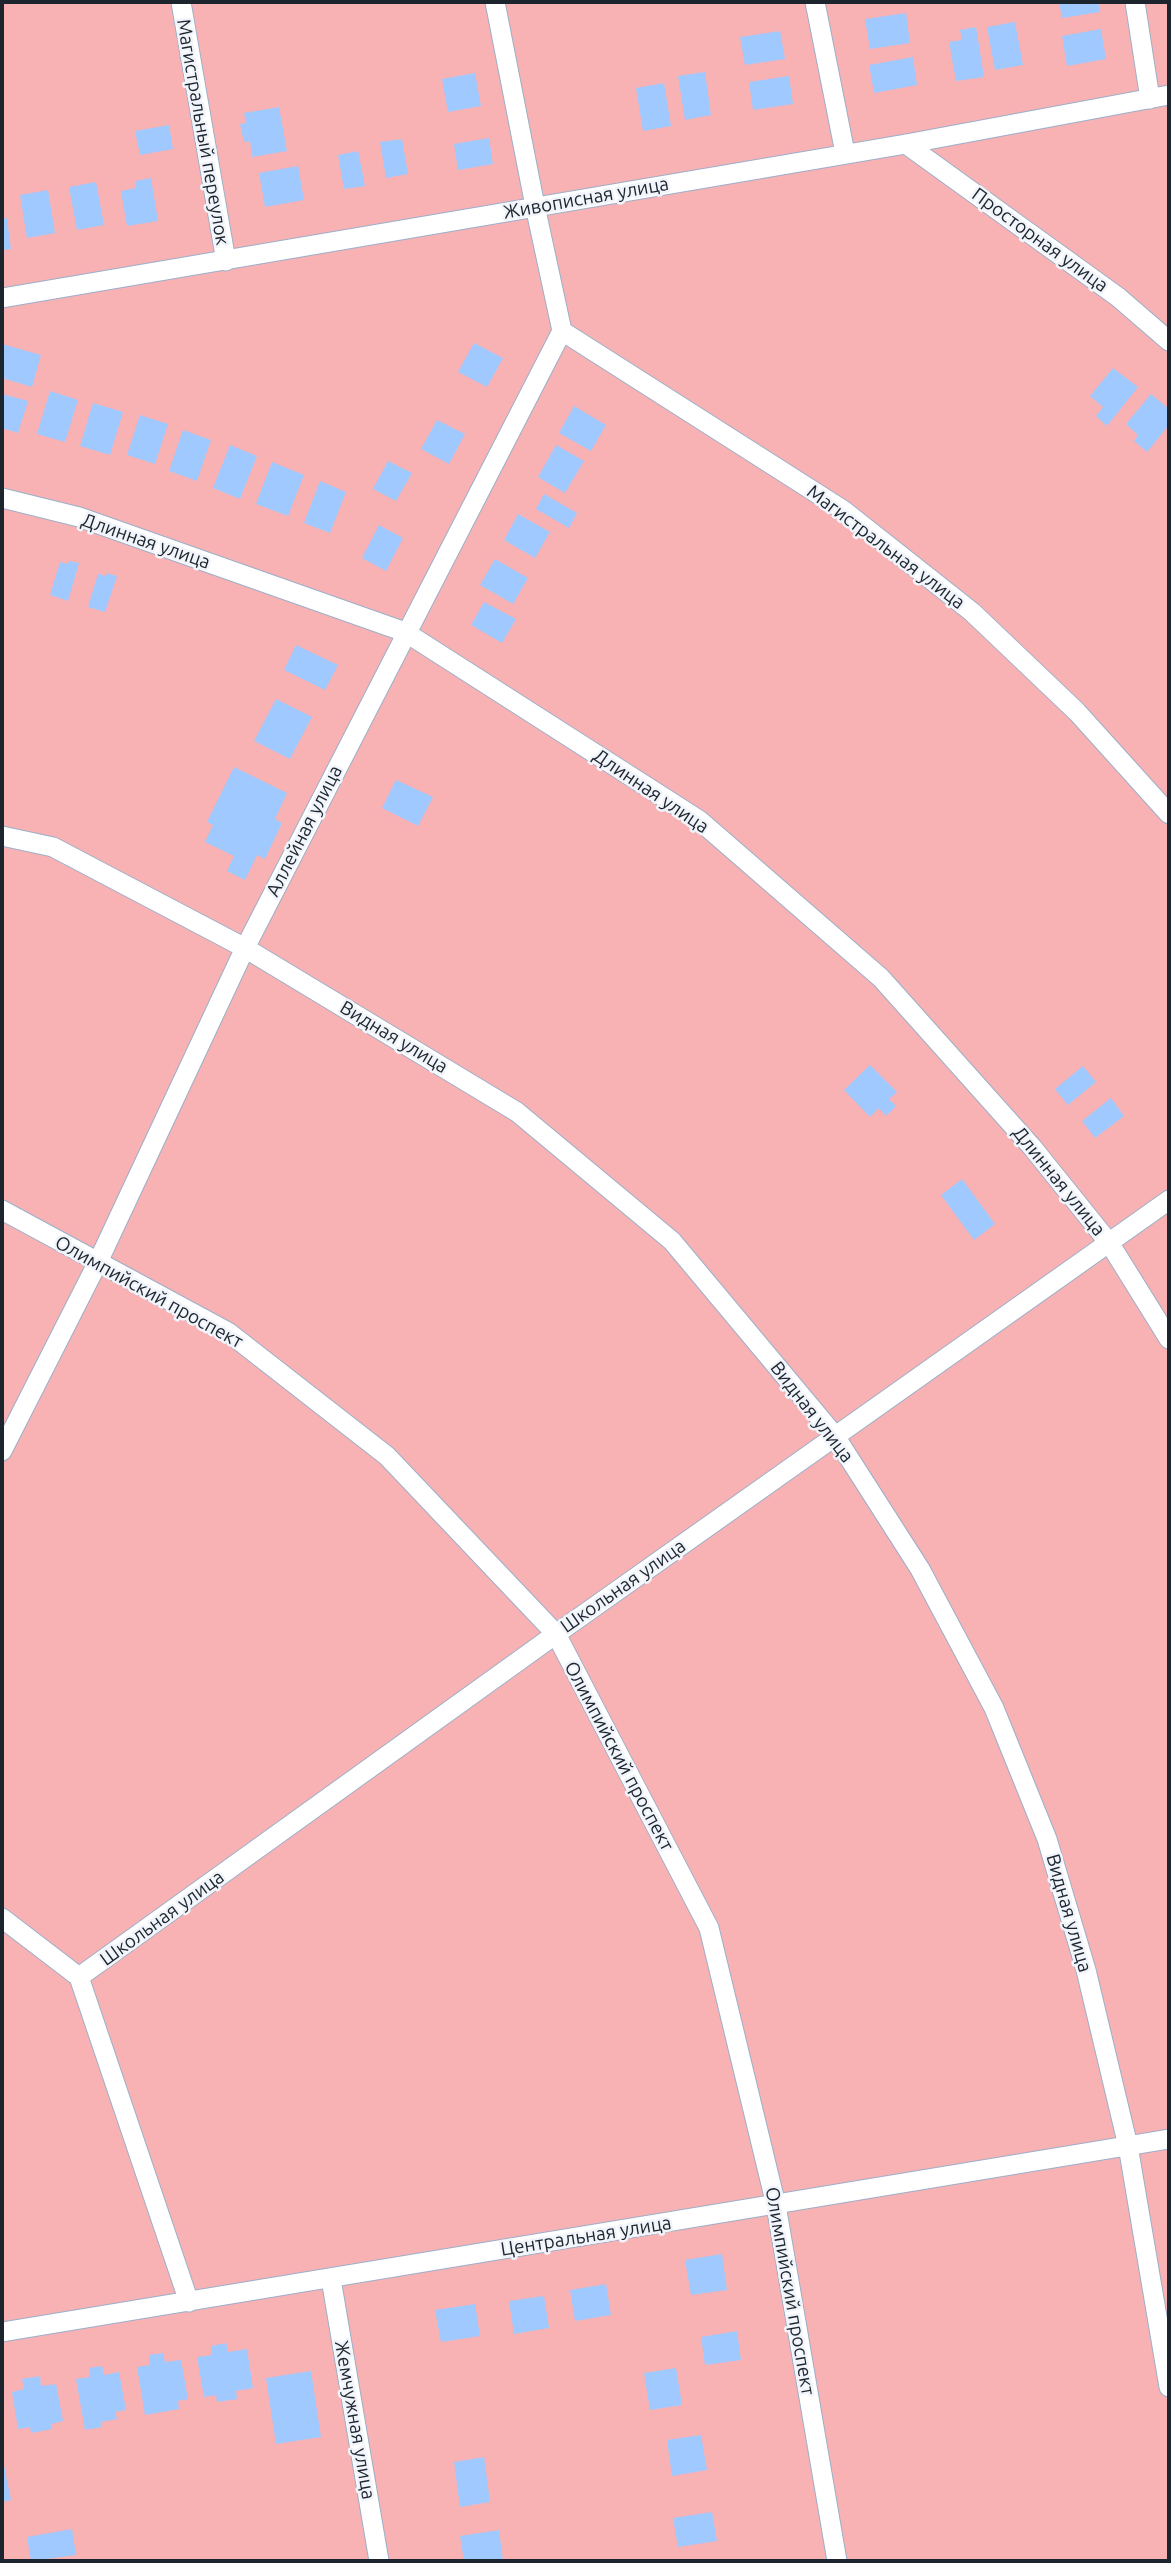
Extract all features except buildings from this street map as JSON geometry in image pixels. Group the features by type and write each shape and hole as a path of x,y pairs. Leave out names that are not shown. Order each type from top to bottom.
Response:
{"street":[{"name":"Магистральный переулок","path":"180,2 226,261"},
{"path":"495,2 562,331"},
{"path":"815,2 845,153"},
{"path":"1135,2 1160,97"},
{"name":"Живописная улица","path":"2,298 906,144 1160,97"},
{"name":"Просторная улица","path":"906,144 1118,297 1169,341"},
{"name":"Аллейная улица","path":"2,1451 98,1262 245,948 562,331"},
{"name":"Магистральная улица","path":"562,331 843,510 972,612 1077,712 1169,814"},
{"name":"Длинная улица","path":"2,498 79,517 405,632 699,820 881,978 1032,1147 1110,1244 1169,1339"},
{"name":"Видная улица","path":"2,836 54,847 245,948 517,1112 672,1241 835,1436 920,1569 994,1708 1051,1852 1086,1970 1128,2146 1169,2387"},
{"name":"Школьная улица","path":"79,1977 556,1634 1169,1200"},
{"name":"Олимпийский проспект","path":"2,1210 228,1332 387,1456 556,1634 709,1928 776,2204 837,2561"},
{"path":"2,1918 79,1977 189,2302"},
{"name":"Центральная улица","path":"2,2332 1169,2139"},
{"name":"Жемчужная улица","path":"331,2279 379,2561"}],"shaded area":[{"path":"2,2 1169,2 1169,2561 2,2561"}]}
